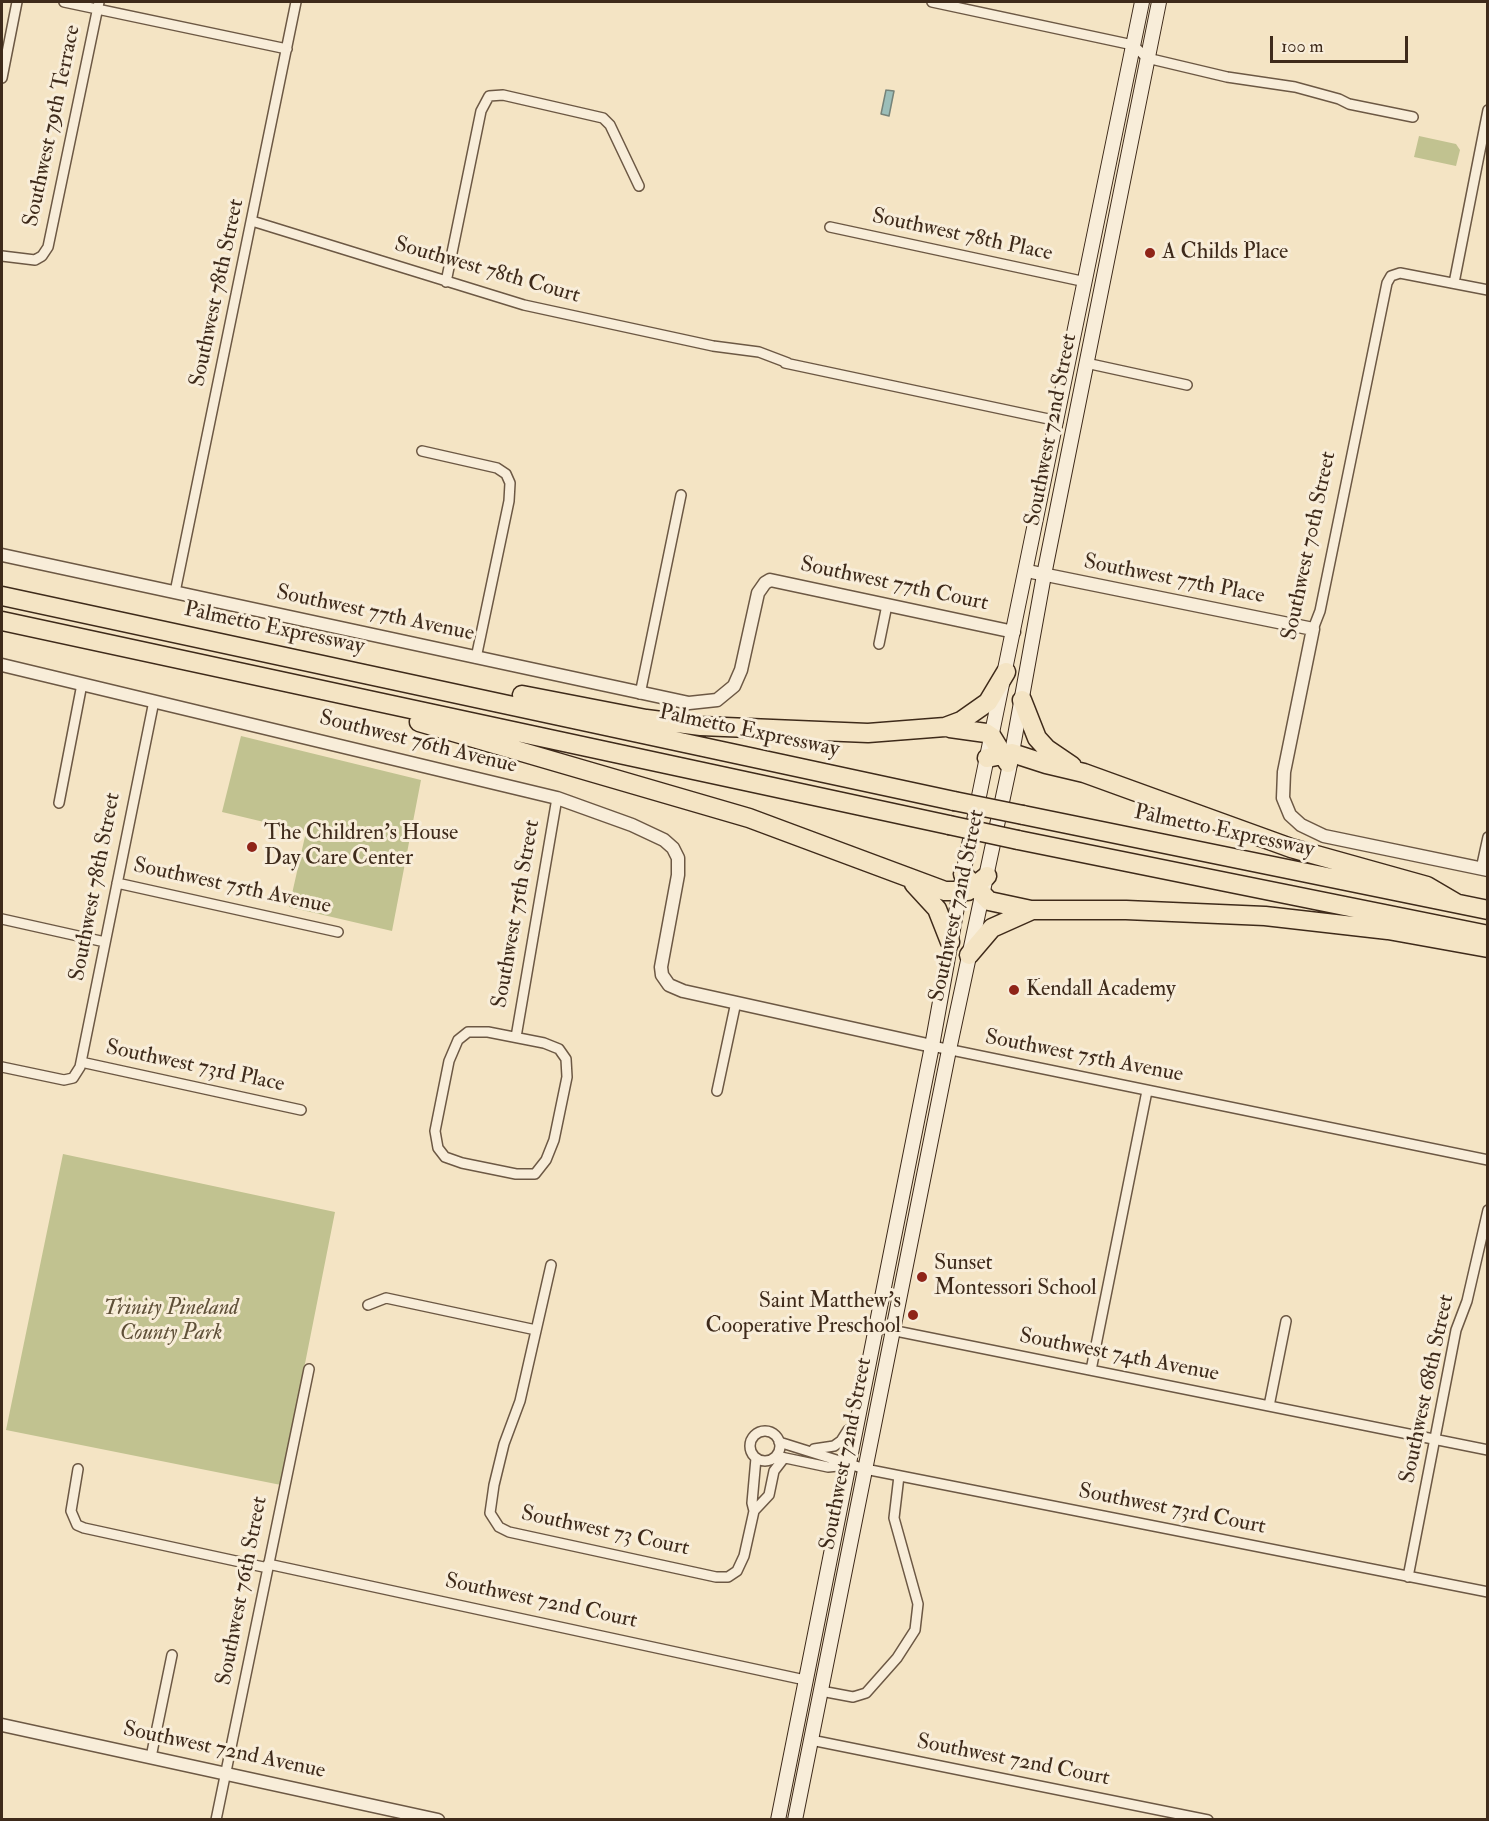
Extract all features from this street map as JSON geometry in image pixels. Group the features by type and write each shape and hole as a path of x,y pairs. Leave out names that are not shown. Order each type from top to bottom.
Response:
{"highway":[{"name":"Palmetto Expressway","path":"2,596 954,801 1488,910"},
{"path":"2,621 1018,840 1488,935"},
{"path":"945,727 961,721 984,706 992,698 1006,672"},
{"path":"400,680 447,681 646,718 722,728 868,733 945,727 976,730 992,737 1003,757 1084,773 1291,848 1427,886 1456,903"},
{"path":"1022,700 1030,726 1042,744 1084,773"},
{"path":"399,707 410,720 749,818 908,879 973,886 997,904 1031,910 1126,910 1264,916 1388,930 1488,948"},
{"path":"908,879 938,909 951,942"},
{"path":"969,955 992,928 1031,910"}],"main road":[{"name":"Southwest 72nd Street","path":"992,737 1142,2"},
{"name":"Southwest 72nd Street","path":"778,1820 951,942 973,886 1003,757 1022,700 1044,575 1159,2"},
{"path":"1058,421 1074,424"},
{"path":"1014,632 1033,636"},
{"name":"Southwest 72nd Street","path":"795,1820 969,955 973,886 1003,757"},
{"path":"900,1204 918,1206"},
{"path":"809,1663 821,1690"}],"street":[{"path":"2,78 17,2"},
{"path":"64,2 98,5 287,49"},
{"name":"Southwest 78th Street","path":"175,592 296,2"},
{"path":"932,2 1133,45 1148,58 1227,76 1295,87 1349,104 1413,117"},
{"name":"Southwest 79th Terrace","path":"2,256 29,261 42,256 49,243 98,5"},
{"path":"446,282 481,111 489,96 503,95 603,118 610,125 639,186"},
{"path":"1488,110 1454,283 1488,290"},
{"name":"Southwest 78th Court","path":"252,221 537,308 713,346 730,355 788,363 1058,421"},
{"name":"Southwest 78th Place","path":"830,227 1086,282"},
{"name":"Southwest 70th Street","path":"1454,283 1400,273 1392,276 1384,293 1333,548 1313,629 1283,779 1284,803 1298,823 1329,838 1484,869"},
{"path":"1086,363 1186,385"},
{"path":"422,451 492,466 506,474 510,483 510,496 476,658"},
{"path":"640,694 681,495"},
{"name":"Southwest 77th Avenue","path":"2,555 640,694 700,704 721,698 734,686"},
{"name":"Southwest 77th Place","path":"1027,571 1313,629"},
{"name":"Southwest 77th Court","path":"734,686 741,670 758,593 765,582 780,581 1014,632"},
{"path":"879,644 887,605"},
{"name":"Southwest 76th Avenue","path":"2,665 557,798 655,834 675,850 679,862 661,971 666,982 673,987"},
{"path":"59,803 82,684"},
{"name":"Southwest 78th Street","path":"2,1067 54,1079 73,1078 81,1062 154,701"},
{"name":"Southwest 75th Street","path":"516,1036 557,798"},
{"path":"1484,869 1488,837"},
{"name":"Southwest 75th Avenue","path":"117,883 338,932"},
{"path":"2,919 105,942"},
{"name":"Southwest 75th Avenue","path":"673,987 949,1050 1488,1160"},
{"path":"717,1091 736,1002"},
{"path":"473,1031 516,1036 556,1047 567,1063 567,1077 556,1133 549,1154 540,1170 533,1174 516,1174 462,1163 442,1154 436,1142 435,1131 450,1061 458,1040 473,1031"},
{"name":"Southwest 73rd Place","path":"81,1062 301,1110"},
{"path":"1091,1370 1147,1091"},
{"name":"Southwest 68th Street","path":"1408,1576 1456,1330 1467,1301 1488,1210"},
{"path":"368,1305 386,1298 536,1330 551,1265"},
{"path":"1269,1406 1286,1322"},
{"name":"Southwest 74th Avenue","path":"876,1327 1435,1439"},
{"name":"Southwest 73 Court","path":"536,1330 520,1401 500,1461 490,1505 490,1513 500,1527 509,1532 723,1577 734,1574 740,1567 754,1511 756,1458"},
{"name":"Southwest 76th Street","path":"216,1820 309,1369"},
{"path":"809,1450 834,1446 842,1441 848,1430 856,1426"},
{"path":"780,1457 779,1442 771,1432 756,1434 750,1446 756,1458 766,1461 780,1457 828,1467 849,1465"},
{"path":"1435,1439 1488,1450"},
{"path":"779,1442 849,1465"},
{"name":"Southwest 73 Court","path":"754,1511 768,1496 780,1457"},
{"name":"Southwest 73rd Court","path":"849,1465 1488,1592"},
{"name":"Southwest 72nd Court","path":"78,1469 71,1506 77,1525 92,1531 805,1680"},
{"path":"821,1690 849,1697 866,1693 897,1658 915,1630 918,1604 894,1518 899,1476"},
{"path":"753,1493 768,1496"},
{"path":"151,1757 172,1655"},
{"name":"Southwest 72nd Avenue","path":"2,1725 438,1820"},
{"name":"Southwest 72nd Court","path":"811,1740 1208,1820"}],"green space":[{"path":"1419,136 1456,144 1460,150 1456,166 1414,157"},
{"path":"241,736 421,780 392,931 289,907 306,832 222,812"},
{"name":"Trinity Pineland County Park","path":"63,1154 335,1212 281,1485 6,1430"}],"water":[{"path":"886,90 894,91 889,116 881,114"}],"place":[{"name":"A Childs Place","path":"1150,253"},
{"name":"The Children's House Day Care Center","path":"252,847"},
{"name":"Kendall Academy","path":"1014,990"},
{"name":"Sunset Montessori School","path":"922,1277"},
{"name":"Saint Matthew's Cooperative Preschool","path":"913,1315"}]}
